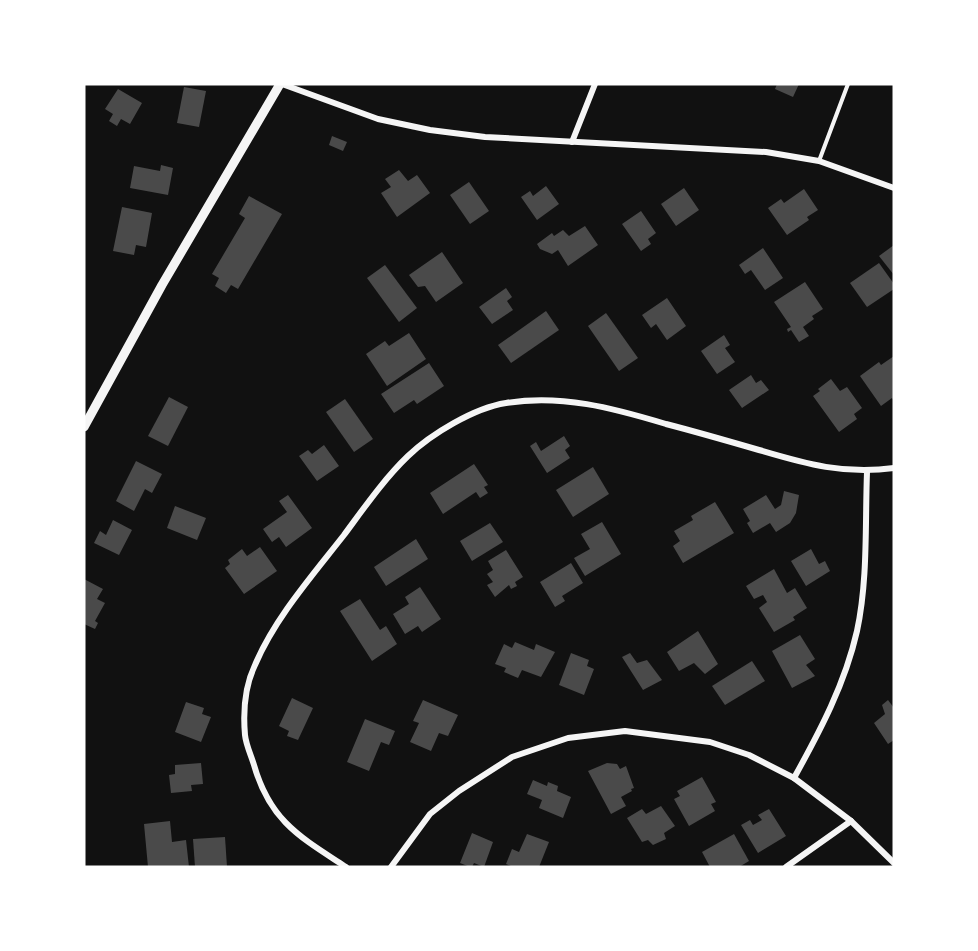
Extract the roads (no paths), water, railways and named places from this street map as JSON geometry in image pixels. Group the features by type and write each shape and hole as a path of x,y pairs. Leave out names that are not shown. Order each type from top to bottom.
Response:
{"street":[{"path":"84,428 162,285 281,84 378,119 430,130 485,137 766,152 819,161 894,188"},
{"path":"572,142 595,84"},
{"path":"346,867 301,838 284,822 271,805 259,783 245,737 246,693 254,666 274,629 314,573 408,455 435,435 491,407 505,403 554,399 609,407 792,460 828,468 867,472 894,468"},
{"path":"794,778 830,710 846,671 857,630 864,576 867,472"},
{"path":"391,867 430,814 459,791 512,756 568,738 625,731 710,742 749,755 794,778 851,821 894,863"},
{"path":"786,867 851,821"}],"lane":[{"path":"819,161 848,84"}]}
